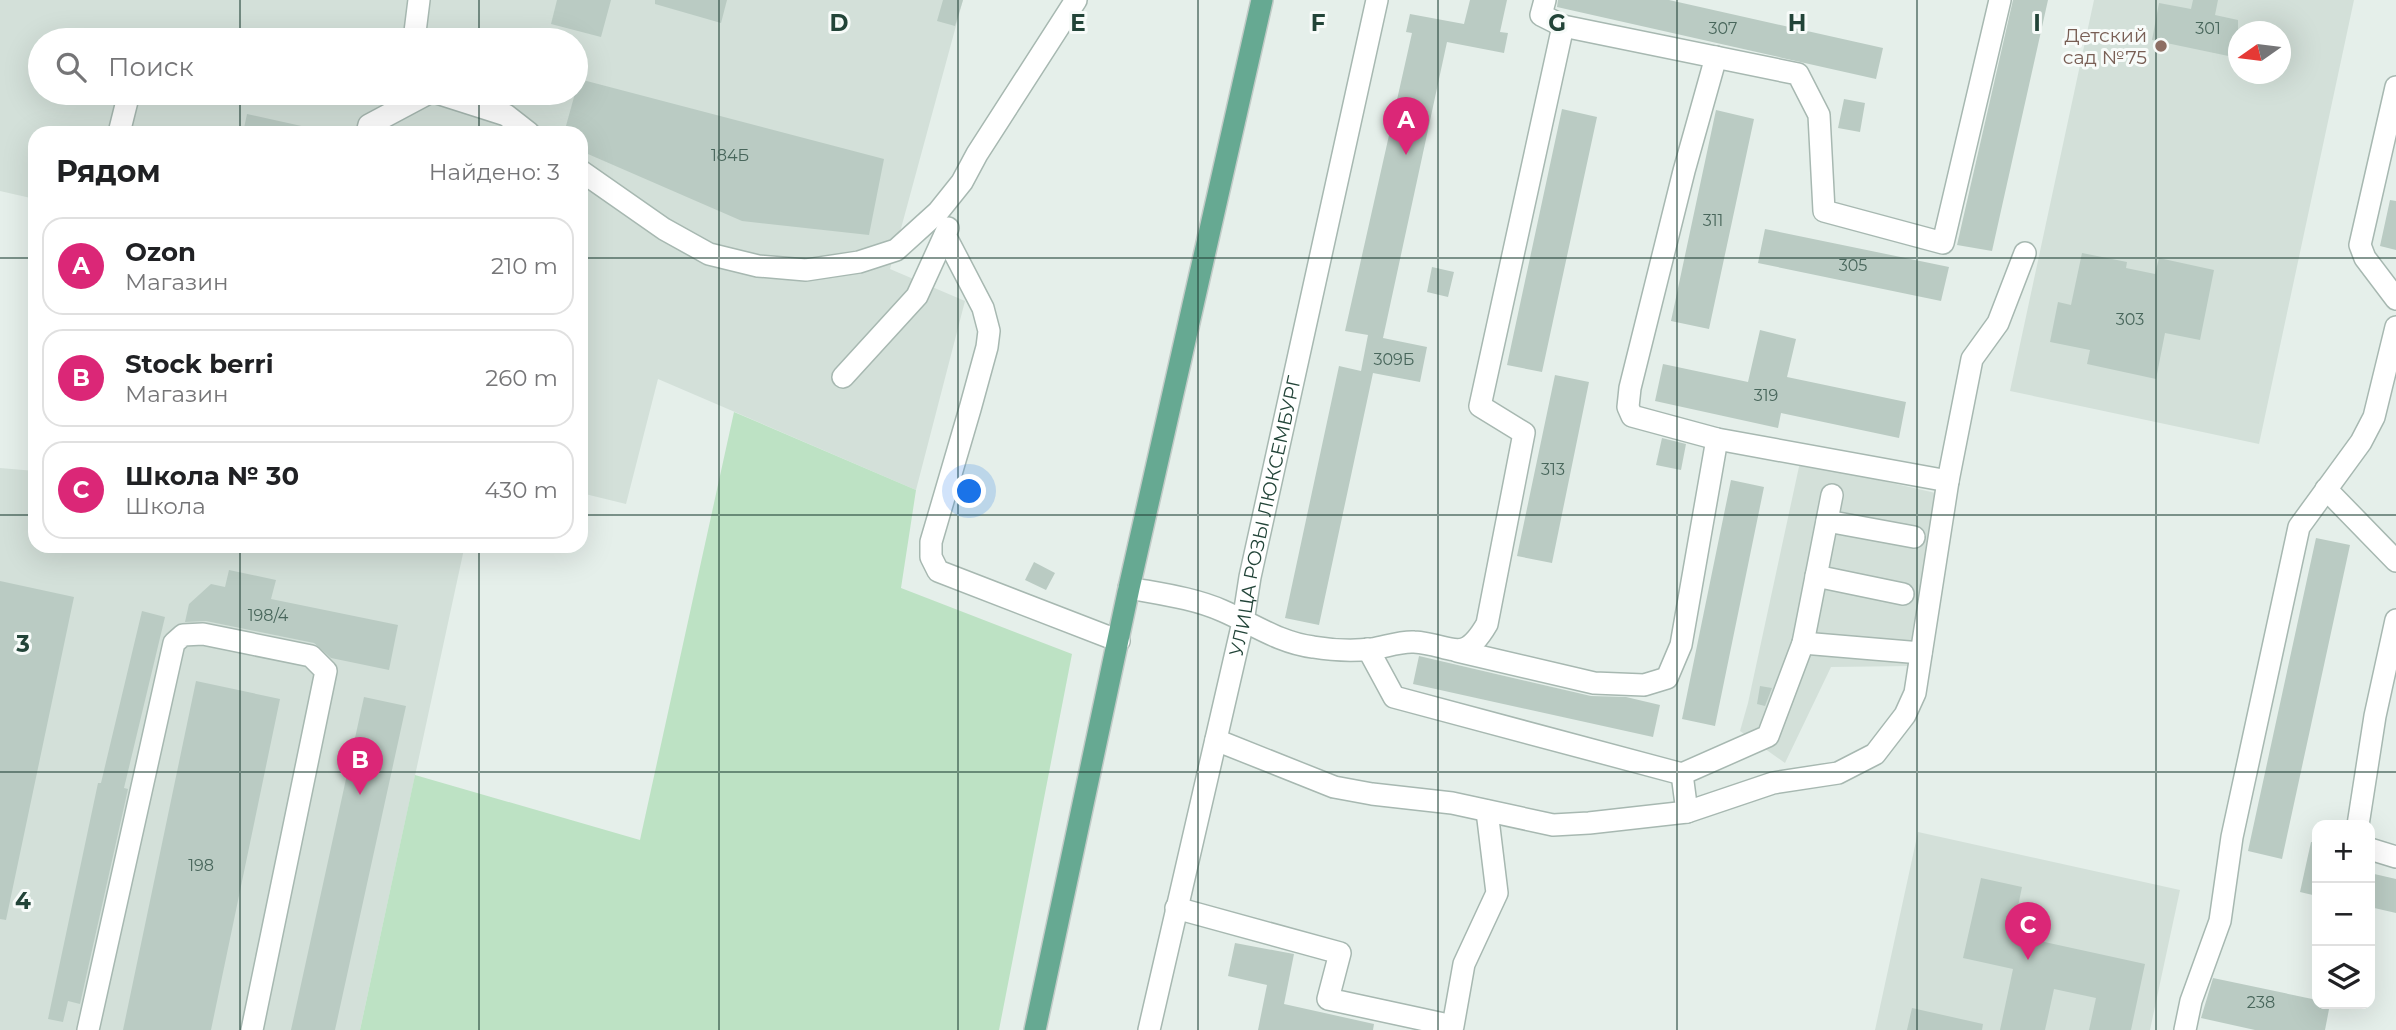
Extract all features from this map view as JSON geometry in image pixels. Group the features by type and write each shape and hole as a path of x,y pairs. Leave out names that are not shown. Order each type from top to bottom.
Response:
{"main road":[{"path":"1035,1030 1129,588 1262,0"}],"street":[{"path":"416,28 419,0"},
{"path":"843,377 917,296 945,235 962,182 977,154 1076,0"},
{"name":"УЛИЦА РОЗЫ ЛЮКСЕМБУРГ","path":"1149,1030 1243,622 1250,577 1377,0"},
{"path":"1545,0 1541,15 1563,26 1798,74 1819,116 1824,211 1942,243 2000,0"},
{"path":"1457,651 1470,647 1487,624 1524,433 1480,406 1563,26"},
{"path":"1716,57 1684,170 1630,388 1628,407 1632,416 1717,439 1948,481"},
{"path":"2396,87 2360,245 2365,258 2396,299"},
{"path":"121,126 126,105"},
{"path":"369,126 406,105"},
{"path":"475,105 506,115 520,126"},
{"path":"588,176 664,229 709,254 758,266 806,270 859,261 896,250 938,212 962,182"},
{"path":"945,235 983,308 989,331 987,347 934,533 931,557 938,571 1119,641"},
{"path":"1216,740 1334,787 1452,803 1553,825 1687,813 1773,783 1838,773 1875,754 1905,715 1915,693 1948,481 1972,359 1998,323 2025,253"},
{"path":"2185,1030 2191,1001 2220,921 2232,837 2299,527 2361,442 2374,417 2396,327"},
{"path":"1129,588 1188,599 1223,611 1282,639 1312,647 1368,649 1413,642 1594,683 1644,685 1667,678 1681,645 1717,439"},
{"path":"2326,489 2396,561"},
{"path":"1368,649 1394,697 1682,774 1768,736 1803,643 1832,495"},
{"path":"1826,521 1914,537"},
{"path":"1815,576 1903,594"},
{"path":"2359,820 2375,716 2396,620"},
{"path":"88,1030 174,643 183,635 202,634 312,656 326,671 252,1030"},
{"path":"1803,643 1921,653"},
{"path":"1682,774 1687,813"},
{"path":"1176,908 1340,953 1328,999 1453,1026 1464,964 1497,893 1488,811"},
{"path":"2375,851 2396,857"}],"shaded area":[{"path":"0,0 963,0 890,269 965,301 916,490 658,379 626,504 588,495 588,126 28,126 28,197 0,191"},
{"path":"2094,0 2354,0 2259,444 2010,391"},
{"path":"1800,462 1940,494 1912,666 1831,667 1785,763 1740,731"},
{"path":"0,468 28,470 28,553 463,553 360,1030 0,1030"},
{"path":"1918,832 2180,890 2150,1030 1875,1030"}],"green space":[{"path":"734,412 916,490 901,588 1072,654 999,1030 360,1030 415,775 640,840"}],"building":[{"path":"557,0 611,0 601,37 588,34 588,28 566,28 551,24"},
{"path":"655,0 727,0 721,23 655,4"},
{"path":"943,0 963,0 955,26 937,21"},
{"path":"1470,0 1507,0 1500,32 1508,33 1504,53 1447,42 1383,338 1427,347 1420,382 1373,373 1319,625 1285,618 1339,366 1361,371 1368,335 1345,331 1412,33 1406,32 1410,14 1464,24"},
{"path":"1558,0 1669,0 1883,48 1876,79 1557,7"},
{"path":"2013,0 2048,0 1992,251 1957,245"},
{"name":"Детский сад №75","path":"2193,0 2218,0 2215,15 2238,20 2228,21 2228,56 2152,40 2159,3 2191,9"},
{"path":"588,81 884,159 869,235 742,221 588,154 588,126 566,126 572,105 588,105"},
{"path":"1844,99 1865,103 1860,132 1838,128"},
{"path":"1562,109 1597,117 1542,372 1507,365"},
{"path":"1716,110 1754,119 1709,329 1671,321"},
{"path":"247,114 301,126 244,126"},
{"path":"2390,200 2396,201 2396,250 2380,246"},
{"path":"1765,229 1949,267 1941,301 1758,263"},
{"path":"2082,253 2127,262 2126,268 2155,274 2159,258 2214,270 2200,340 2165,333 2156,379 2087,364 2090,350 2050,342 2058,302 2071,305"},
{"path":"1432,267 1454,272 1448,297 1427,292"},
{"path":"1760,330 1796,339 1787,377 1906,402 1899,438 1781,413 1778,428 1655,401 1663,364 1748,382"},
{"path":"1555,375 1589,382 1552,563 1517,556"},
{"path":"1662,438 1686,444 1681,470 1656,465"},
{"path":"1731,480 1764,487 1715,726 1682,719"},
{"path":"2316,538 2350,545 2282,859 2248,851"},
{"path":"1034,562 1055,573 1046,590 1025,580"},
{"path":"229,570 276,580 271,599 398,625 389,670 331,658 314,643 206,621 185,622 189,604 211,584 225,587"},
{"path":"0,581 74,597 6,920 0,919"},
{"path":"142,611 165,617 124,788 128,789 80,1004 68,1001 63,1022 48,1019 98,783 101,783"},
{"path":"1419,656 1591,696 1626,697 1660,705 1653,737 1413,684"},
{"path":"196,681 280,699 211,1030 123,1030"},
{"path":"1760,686 1772,688 1765,706 1757,704"},
{"path":"364,697 406,706 335,1030 291,1030"},
{"path":"2311,842 2312,842 2312,895 2300,892"},
{"path":"2375,874 2396,879 2396,913 2375,908"},
{"path":"1981,878 2022,887 2012,935 2145,964 2131,1030 2089,1030 2096,998 2054,989 2045,1030 2000,1030 2013,969 1963,958"},
{"path":"1235,943 1294,954 1284,1004 1374,1024 1373,1030 1258,1030 1267,985 1228,976"},
{"path":"2213,978 2312,999 2312,1009 2329,1009 2325,1030 2255,1030 2201,1018"},
{"path":"1912,1008 1983,1024 1982,1030 1907,1030"}],"place":[{"name":"Детский сад №75","path":"2161,46"},
{"name":"Ozon","path":"1406,155"},
{"name":"Stock berri","path":"360,795"},
{"name":"Школа № 30","path":"2028,960"}]}
